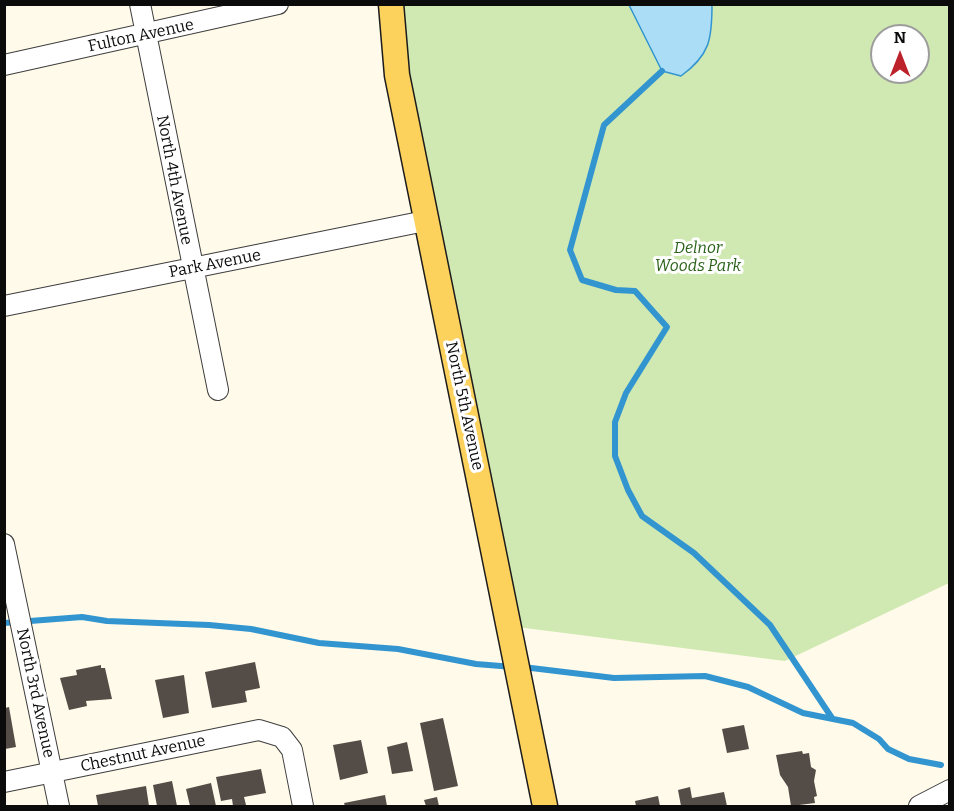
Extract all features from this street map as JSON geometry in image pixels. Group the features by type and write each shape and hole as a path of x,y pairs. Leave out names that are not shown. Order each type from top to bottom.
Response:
{"main road":[{"name":"North 5th Avenue","path":"391,4 397,75 545,807"}],"street":[{"name":"North 4th Avenue","path":"140,4 218,390"},
{"name":"Fulton Avenue","path":"4,65 146,36 278,4"},
{"name":"Park Avenue","path":"4,306 426,221"},
{"name":"North 3rd Avenue","path":"4,544 59,807"},
{"name":"Chestnut Avenue","path":"4,782 260,730 282,737 292,750 303,807"},
{"path":"919,807 950,790"}],"green space":[{"name":"Delnor Woods Park","path":"401,5 949,5 949,583 785,661 517,627 404,74"}],"water":[{"path":"629,5 712,5 710,37 704,53 681,76 662,71"}],"building":[{"path":"255,662 260,688 245,691 247,702 212,708 205,672"},
{"path":"101,665 101,668 105,668 112,699 86,701 87,706 69,710 60,678 77,675 76,670"},
{"path":"184,675 189,713 163,718 155,680"},
{"path":"9,707 16,747 5,749 5,708"},
{"path":"443,718 458,786 434,791 420,723"},
{"path":"744,725 749,749 727,753 722,729"},
{"path":"361,740 368,773 340,780 333,745"},
{"path":"407,742 413,771 392,774 387,747"},
{"path":"802,751 803,754 809,753 811,767 816,770 814,781 817,796 814,797 815,803 791,806 788,787 780,775 776,755"},
{"path":"261,769 266,793 244,797 246,805 233,806 232,799 221,801 216,777"},
{"path":"172,781 177,806 157,806 153,785"},
{"path":"211,783 216,806 190,806 186,789"},
{"path":"146,786 149,806 98,806 96,795"},
{"path":"690,787 692,798 724,792 727,806 681,806 678,790"},
{"path":"385,795 387,806 345,806 344,803"},
{"path":"658,796 660,806 636,806 635,801"},
{"path":"437,797 439,806 426,806 424,800"}],"waterway":[{"path":"662,71 604,125 570,250 582,280 616,290 635,291 667,327 626,393 615,422 615,456 628,490 642,516 694,553 770,625 832,718"},
{"path":"4,623 82,617 107,621 209,625 251,629 319,643 398,649 476,664 513,667"},
{"path":"523,667 614,678 705,676 748,687 803,713 853,723 879,739 888,749 909,759 941,765"}]}
